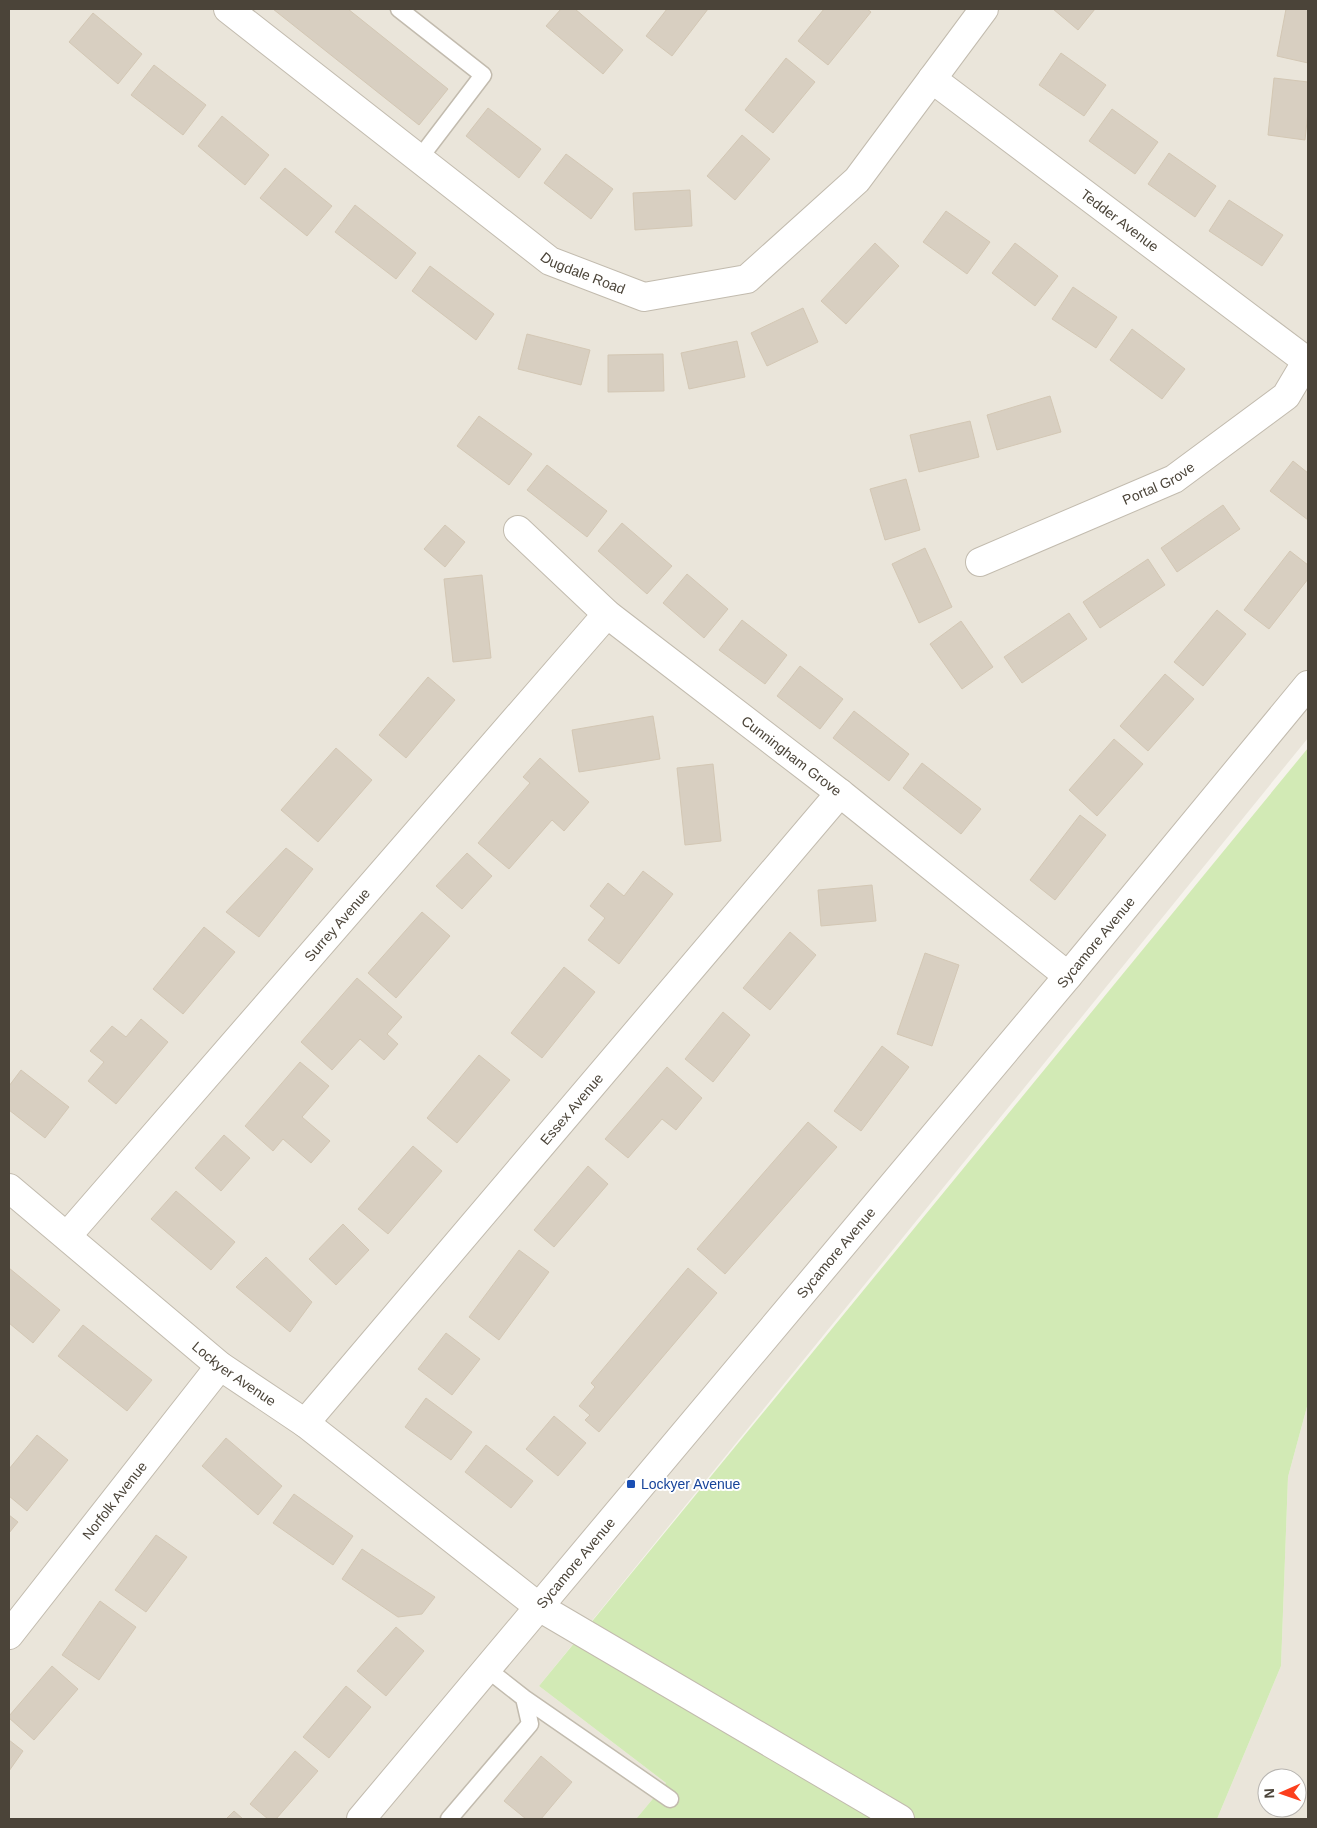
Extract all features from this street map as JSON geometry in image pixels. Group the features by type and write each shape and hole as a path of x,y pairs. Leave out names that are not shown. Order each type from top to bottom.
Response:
{"street":[{"name":"Dugdale Road","path":"228,9 550,261 644,297 747,280 856,180 984,9"},
{"name":"Tedder Avenue","path":"932,79 1308,361"},
{"name":"Portal Grove","path":"980,562 1174,479 1286,396 1308,361"},
{"name":"Cunningham Grove","path":"518,530 607,614 840,793 1068,976"},
{"name":"Surrey Avenue","path":"67,1236 607,614"},
{"name":"Sycamore Avenue","path":"361,1819 1305,694"},
{"name":"Essex Avenue","path":"305,1423 840,793"},
{"name":"Lockyer Avenue","path":"9,1188 220,1366 305,1423 539,1607 900,1819"},
{"name":"Norfolk Avenue","path":"9,1635 220,1366"}],"lane":[{"path":"399,9 484,75 419,159"},
{"path":"487,1669 524,1698 670,1799"},
{"path":"449,1819 530,1724 524,1698"}],"shaded area":[{"path":"9,9 1308,9 1308,738 539,1686 666,1783 636,1819 9,1819"},
{"path":"1308,1403 1308,1819 1217,1819 1281,1666 1288,1477"}],"green space":[{"path":"1308,748 1308,1403 1288,1477 1281,1666 1217,1819 636,1819 666,1783 539,1686"}],"building":[{"path":"273,9 348,9 448,89 419,125"},
{"path":"561,9 575,9 623,50 603,74 546,26"},
{"path":"667,9 708,9 672,56 646,36"},
{"path":"824,9 867,9 871,12 828,65 798,41"},
{"path":"1053,9 1095,9 1078,30"},
{"path":"1286,9 1308,9 1308,63 1277,56"},
{"path":"93,13 142,54 118,84 69,42"},
{"path":"1061,53 1106,85 1084,116 1039,85"},
{"path":"786,58 815,82 773,133 745,110"},
{"path":"154,65 206,105 183,135 131,95"},
{"path":"1274,78 1308,82 1308,112 1305,140 1268,135"},
{"path":"488,108 541,149 519,178 466,136"},
{"path":"1112,109 1158,142 1135,174 1089,141"},
{"path":"222,116 269,155 245,185 198,146"},
{"path":"742,135 770,159 735,200 707,176"},
{"path":"1169,153 1216,186 1195,217 1148,184"},
{"path":"566,154 613,189 591,219 544,183"},
{"path":"285,168 332,206 307,236 260,198"},
{"path":"690,190 692,226 635,230 633,193"},
{"path":"1229,200 1283,235 1262,266 1209,231"},
{"path":"355,205 416,253 396,279 335,232"},
{"path":"946,211 990,242 967,274 923,242"},
{"path":"875,243 899,266 846,324 821,301"},
{"path":"1015,243 1058,276 1035,306 992,273"},
{"path":"430,266 494,314 476,340 412,291"},
{"path":"1073,287 1117,317 1096,348 1052,319"},
{"path":"803,308 818,342 767,366 751,333"},
{"path":"1132,329 1185,369 1162,399 1110,360"},
{"path":"527,334 590,350 581,385 518,369"},
{"path":"737,341 745,377 689,389 681,353"},
{"path":"663,354 664,391 608,392 608,355"},
{"path":"1050,396 1061,432 997,450 987,415"},
{"path":"479,416 532,454 509,485 457,446"},
{"path":"970,421 979,457 919,472 910,435"},
{"path":"1293,461 1308,473 1308,520 1270,491"},
{"path":"547,465 607,511 587,537 527,490"},
{"path":"906,479 920,530 885,540 870,489"},
{"path":"1223,505 1240,529 1177,572 1161,548"},
{"path":"622,523 672,566 647,594 598,551"},
{"path":"445,525 465,542 445,567 424,549"},
{"path":"925,548 952,607 919,623 892,564"},
{"path":"1290,551 1308,565 1308,579 1269,629 1244,610"},
{"path":"1148,559 1165,585 1100,628 1083,602"},
{"path":"687,574 728,609 704,638 663,603"},
{"path":"482,575 491,658 453,662 444,579"},
{"path":"1217,610 1246,634 1203,686 1174,662"},
{"path":"1069,613 1087,639 1022,683 1004,657"},
{"path":"742,620 787,655 765,684 719,650"},
{"path":"961,621 993,667 962,689 930,644"},
{"path":"800,666 843,699 820,729 777,696"},
{"path":"1165,674 1194,699 1148,751 1120,726"},
{"path":"428,677 455,700 406,758 379,735"},
{"path":"854,711 909,754 889,781 833,738"},
{"path":"653,716 660,759 579,772 572,730"},
{"path":"1114,739 1143,764 1097,816 1069,790"},
{"path":"336,748 372,780 318,842 281,810"},
{"path":"540,758 589,802 564,831 552,820 509,869 478,843 530,783 523,777"},
{"path":"922,763 981,809 961,834 903,788"},
{"path":"713,764 721,841 685,845 677,768"},
{"path":"1080,815 1106,835 1055,900 1030,880"},
{"path":"286,848 313,869 259,937 226,912"},
{"path":"467,853 492,876 462,909 436,886"},
{"path":"643,871 673,894 619,964 588,940 605,918 590,906 608,883 624,896"},
{"path":"872,885 876,921 821,926 818,890"},
{"path":"422,912 450,936 396,998 368,973"},
{"path":"204,927 235,952 183,1014 153,989"},
{"path":"790,932 816,955 770,1010 743,988"},
{"path":"925,953 959,965 932,1046 897,1034"},
{"path":"564,967 595,992 542,1058 511,1033"},
{"path":"357,978 402,1017 387,1034 398,1044 384,1060 360,1039 332,1070 301,1042"},
{"path":"723,1012 750,1035 713,1082 685,1059"},
{"path":"141,1019 168,1042 116,1104 88,1081 104,1062 90,1051 112,1026 126,1037"},
{"path":"882,1046 909,1067 861,1131 834,1111"},
{"path":"479,1055 510,1080 457,1143 427,1118"},
{"path":"300,1062 329,1086 302,1117 330,1141 311,1163 283,1139 273,1151 245,1126"},
{"path":"667,1067 702,1098 676,1130 662,1119 628,1158 605,1139"},
{"path":"21,1070 69,1107 45,1138 9,1110 9,1086"},
{"path":"808,1122 837,1147 725,1274 697,1249"},
{"path":"224,1135 250,1158 221,1191 195,1168"},
{"path":"413,1146 442,1171 388,1234 358,1209"},
{"path":"588,1166 608,1184 554,1247 534,1230"},
{"path":"176,1191 235,1242 211,1270 151,1219"},
{"path":"343,1224 369,1250 336,1285 309,1259"},
{"path":"519,1250 549,1272 499,1340 469,1317"},
{"path":"266,1257 312,1302 290,1332 236,1287"},
{"path":"9,1268 60,1310 33,1343 9,1323"},
{"path":"688,1268 717,1293 599,1432 585,1420 590,1415 579,1406 595,1387 591,1383"},
{"path":"83,1325 152,1380 127,1411 58,1356"},
{"path":"446,1333 480,1359 452,1395 418,1369"},
{"path":"426,1398 472,1432 451,1460 405,1427"},
{"path":"554,1416 586,1443 558,1476 526,1449"},
{"path":"37,1435 68,1460 27,1511 9,1496 9,1469"},
{"path":"226,1438 282,1486 258,1515 202,1466"},
{"path":"486,1445 533,1481 511,1508 465,1472"},
{"path":"294,1494 353,1536 333,1565 273,1523"},
{"path":"9,1515 18,1522 9,1533"},
{"path":"156,1535 187,1557 146,1612 115,1590"},
{"path":"362,1549 435,1597 422,1614 398,1617 342,1579"},
{"path":"100,1601 136,1627 99,1680 62,1655"},
{"path":"396,1627 424,1651 386,1696 357,1671"},
{"path":"52,1666 78,1689 34,1740 9,1716"},
{"path":"346,1686 371,1707 329,1758 303,1737"},
{"path":"9,1740 23,1751 9,1771"},
{"path":"295,1751 318,1771 276,1819 268,1819 250,1804"},
{"path":"541,1756 572,1782 541,1819 526,1819 504,1801"},
{"path":"234,1811 243,1819 226,1819"}],"place":[{"name":"Lockyer Avenue","path":"631,1484"}]}
